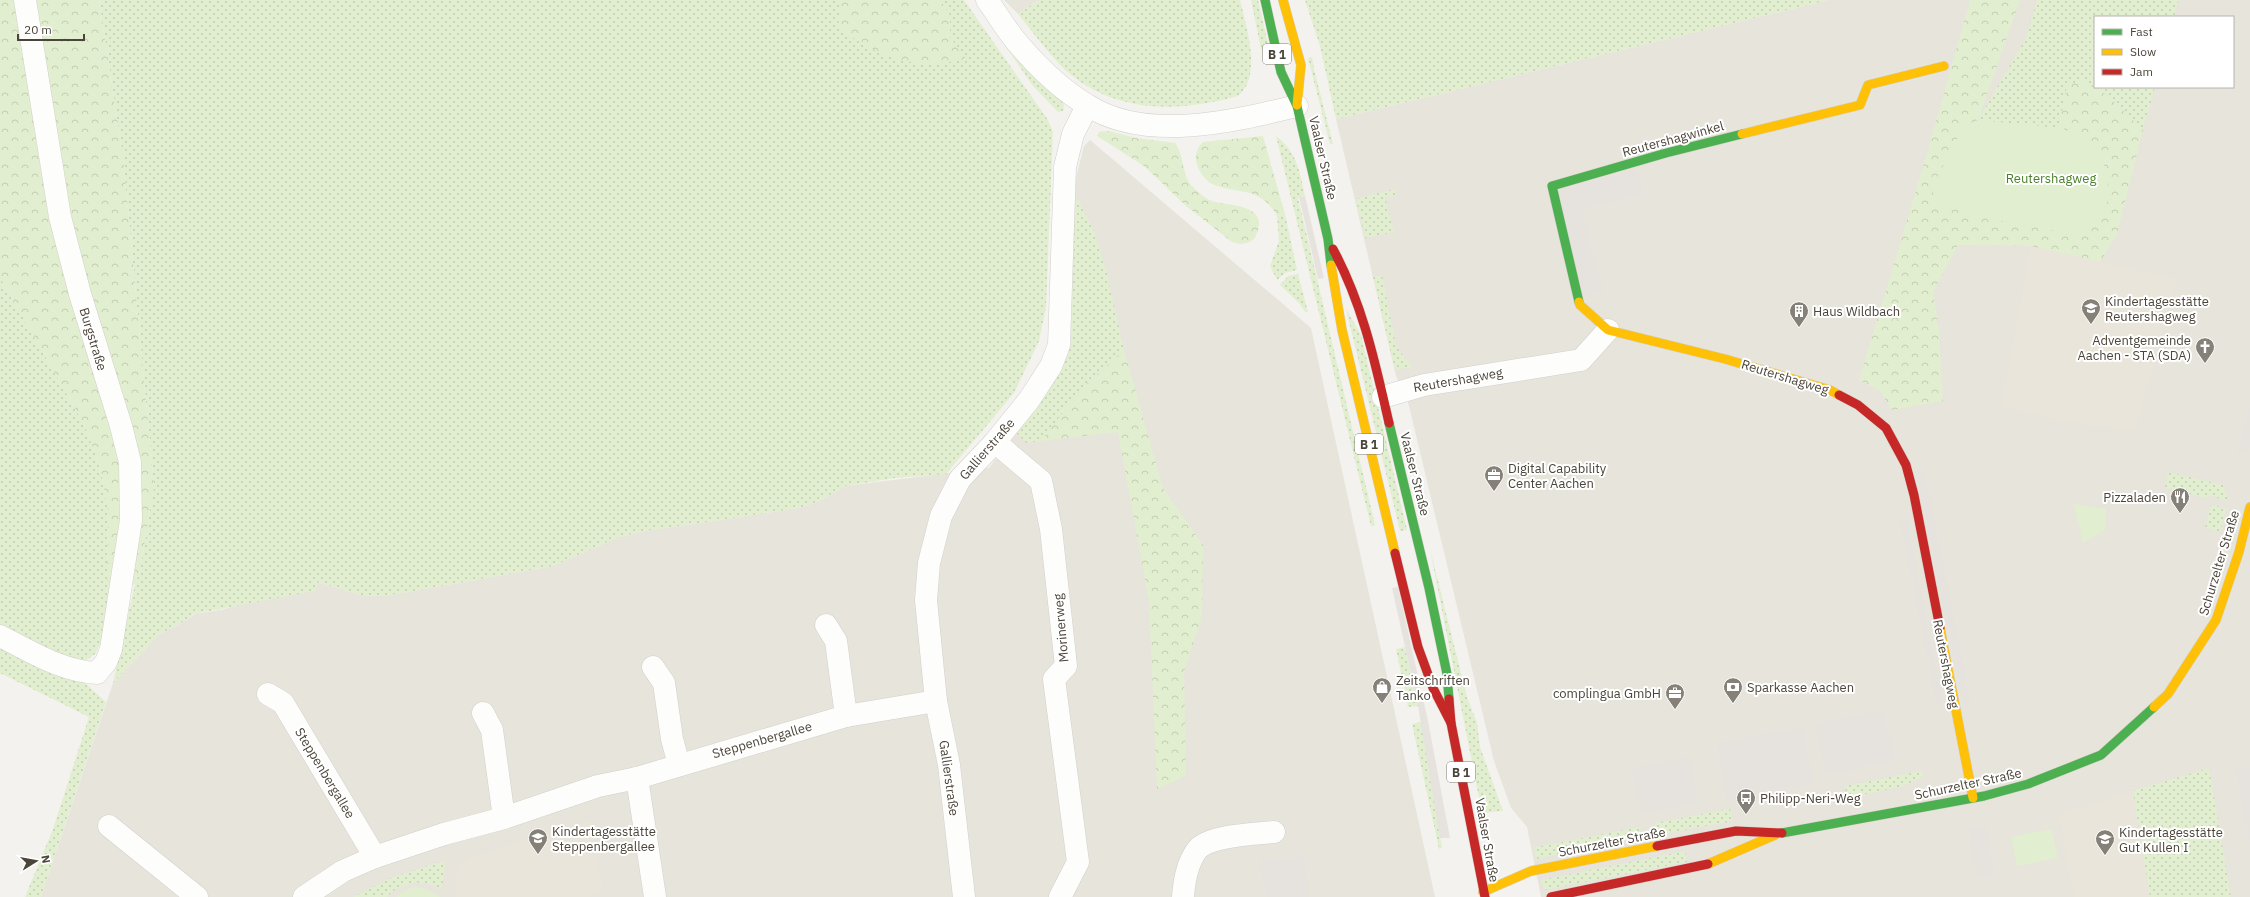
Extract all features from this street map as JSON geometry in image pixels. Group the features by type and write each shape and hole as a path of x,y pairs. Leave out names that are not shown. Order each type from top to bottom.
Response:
{"street":[{"name":"Burgstraße","path":"0,636 60,666 77,672 97,673 106,662 111,649 127,558 131,520 130,462 121,426 86,316 60,217 25,0"},
{"path":"987,0 1020,46 1052,79 1087,106 1114,117 1142,125 1184,126 1216,123 1297,106"},
{"name":"Vaalser Straße","path":"1265,0 1281,72 1297,106 1328,239 1332,279 1341,323 1416,640 1433,688 1452,723"},
{"name":"Vaalser Straße","path":"1283,0 1301,65 1297,106"},
{"name":"Reutershagwinkel","path":"1608,330 1580,305 1552,186 1666,153 1860,105 1868,85 1944,66"},
{"name":"Gallierstraße","path":"964,897 949,765 936,701 926,600 928,563 940,516 960,479 995,442 1029,400 1051,366 1059,345 1065,167 1072,134 1087,106"},
{"name":"Vaalser Straße","path":"1328,239 1349,279 1367,331 1383,398 1447,674 1452,723 1483,895"},
{"name":"Reutershagweg","path":"1383,398 1424,386 1582,360 1608,330 1725,359 1830,390 1858,405 1886,428 1906,465 1914,495 1973,798"},
{"name":"Morinerweg","path":"995,442 1041,481 1051,529 1066,666 1054,679 1078,862 1060,897"},
{"name":"Schurzelter Straße","path":"1483,895 1532,871 1736,831 1780,833 1973,798 2028,784 2101,755 2168,694 2216,620 2239,552 2250,507"},
{"path":"826,625 836,641 846,716"},
{"path":"653,666 664,683 672,739 679,765"},
{"name":"Steppenbergallee","path":"268,694 283,703 375,857"},
{"name":"Steppenbergallee","path":"304,897 343,872 375,857 444,834 504,818 598,786 636,778 846,716 936,701"},
{"path":"483,713 492,730 504,818"},
{"path":"636,778 655,897"},
{"path":"109,826 197,897"},
{"path":"1183,897 1190,863 1198,849 1226,837 1274,832"},
{"name":"Schurzelter Straße","path":"1551,897 1710,864 1780,833"},
{"path":"1483,895 1497,895"}],"shaded area":[{"path":"1004,0 1039,0 1018,14"},
{"path":"1829,0 2250,0 2250,897 1541,897 1527,827 1511,808 1494,761 1408,402 1396,376 1336,119"},
{"path":"1090,140 1311,328 1435,897 41,897 113,683 159,634 176,626 195,614 221,610 318,582 361,595 385,596 553,566 616,538 639,532 799,508 819,501 845,486 989,468 1061,371 1071,345 1076,178 1084,146"},
{"path":"1637,169 1643,194 1582,210 1603,292 1583,297 1556,189"},
{"path":"1305,196 1324,278 1318,279 1299,197"},
{"name":"Kindertagesstätte Reutershagweg","path":"2031,246 2178,280 2134,431 2110,426 2084,426 2069,418 2066,422 2002,406"},
{"path":"2250,406 2250,448 2237,453"},
{"path":"1916,471 1922,471 1929,492 1970,702 1963,703"},
{"path":"1906,519 1944,707 1936,701 1900,521"},
{"path":"1398,587 1428,721 1450,838 1440,838 1418,706 1392,588"},
{"path":"1884,710 1895,761 1826,775 1815,724"},
{"path":"1803,727 1813,784 1727,800 1717,743"},
{"path":"1690,757 1698,802 1641,814 1632,768"},
{"path":"2250,767 2250,844 2236,769"},
{"name":"Kindertagesstätte Gut Kullen I","path":"2133,791 2150,897 2074,897 2059,815"},
{"name":"Kindertagesstätte Steppenbergallee","path":"590,820 603,891 590,894 590,897 456,897 455,878 467,859"},
{"path":"1986,826 1995,875 1977,878 1968,829"},
{"path":"1304,857 1309,897 1267,897 1259,860"}],"green space":[{"path":"0,0 99,0 123,157 154,486 140,571 135,584 111,591 107,579 108,510 100,467 85,426 0,277"},
{"path":"99,0 964,0 1048,120 1053,132 1046,307 1039,341 1014,393 946,474 895,478 845,486 819,501 799,508 639,532 616,538 553,566 385,596 361,595 318,582 315,591 194,614 176,626 159,634 113,683 135,584 140,571 154,486 123,157"},
{"path":"841,0 940,0 950,15 950,37 966,59 947,62 913,62 898,59 869,47 838,28"},
{"path":"1039,0 1240,0 1251,50 1250,76 1246,87 1238,96 1194,105 1172,107 1129,103 1109,97 1089,87 1070,74 1050,54 1018,14"},
{"path":"1251,0 1258,0 1269,48 1261,49"},
{"path":"1305,0 1829,0 1336,119 1320,46"},
{"path":"1970,0 2020,0 1978,120 1964,126 1941,206 2002,221 2046,228 2080,239 2083,135 2059,128 2067,85 2085,80 2094,86 2094,88 2096,88 2108,96 2143,130 2117,234 2100,262 2031,246 1958,245 1933,292 1939,331 1943,401 1892,410 1880,391 1859,380 1926,157"},
{"path":"2037,0 2178,0 2174,16 2094,16 2094,86 2085,80 2080,239 2046,228 2002,221 1964,126 1978,120 2026,38"},
{"path":"1004,44 1060,99 1064,105 1063,111 1058,112 1033,86"},
{"path":"1312,57 1333,144 1330,144 1308,58"},
{"path":"2096,88 2155,88 2143,130 2108,96"},
{"name":"Reutershagweg","path":"1978,120 2059,128 2083,135 2108,171 2107,209 2080,239 2046,228 2002,221 1941,206 1931,189 1964,126"},
{"path":"1109,131 1136,138 1175,143 1178,148 1187,178 1198,192 1212,201 1240,206 1255,213 1258,219 1259,227 1255,238 1244,244 1232,242 1186,206 1144,166 1097,136 1099,132"},
{"path":"1263,136 1285,214 1277,216 1263,199 1255,195 1220,187 1210,183 1202,174 1197,164 1196,152 1203,142"},
{"path":"1276,136 1289,148 1301,179 1305,196 1298,198 1375,525 1371,526"},
{"path":"1395,189 1396,195 1385,197 1394,232 1365,238 1356,199"},
{"path":"1075,194 1094,231 1107,274 1124,350 1082,388 1041,441 1026,443 1016,432 1061,371 1071,345"},
{"path":"1285,214 1297,270 1285,273 1277,280 1270,266 1279,241 1277,216"},
{"path":"1298,274 1308,312 1305,312 1299,303 1280,285 1288,276"},
{"path":"1382,275 1396,346 1412,367 1395,370 1373,277"},
{"path":"0,277 85,426 100,467 108,510 107,579 111,591 101,642 95,654 88,659 79,662 0,629"},
{"path":"1346,309 1361,335 1407,530 1400,531"},
{"path":"1124,350 1163,488 1203,545 1202,616 1184,672 1186,776 1157,789 1149,601 1118,432 1041,441 1082,388"},
{"path":"2168,472 2223,485 2228,501 2208,495 2206,498 2165,488"},
{"path":"2074,504 2106,509 2105,530 2083,543"},
{"path":"2211,505 2226,508 2220,532 2205,528"},
{"path":"1430,549 1467,697 1477,723 1480,747 1503,811 1483,813 1481,808"},
{"path":"0,645 85,683 106,702 41,897 25,897 53,829 89,717 0,673"},
{"path":"1405,647 1418,706 1408,707 1396,649"},
{"path":"1421,722 1442,848 1439,849 1412,724"},
{"path":"2209,768 2231,897 2150,897 2133,791"},
{"path":"1922,771 1923,776 1904,786 1847,798 1845,786"},
{"path":"1730,809 1733,821 1657,835 1655,823"},
{"path":"1640,827 1642,838 1536,859 1534,848 1536,847"},
{"path":"2051,829 2058,858 2017,866 2011,837"},
{"path":"1685,851 1687,862 1544,890 1541,880"},
{"path":"444,862 445,865 442,888 418,882 398,888 387,897 353,897 391,878"},
{"path":"416,887 426,889 441,897 396,897 405,890"}],"traffic: fast":[{"path":"1265,0 1281,72 1297,106 1328,239 1331,265"},
{"path":"1579,302 1552,186 1666,153 1742,134"},
{"path":"1389,423 1429,588 1447,674 1449,699"},
{"path":"1782,833 1984,796 2028,784 2101,755 2154,707"}],"traffic: slow":[{"path":"1283,0 1301,65 1297,105"},
{"path":"1742,134 1860,105 1868,85 1944,66"},
{"path":"1331,265 1342,330 1395,553"},
{"path":"1579,302 1580,305 1608,330 1725,359 1830,390 1839,395"},
{"path":"2154,707 2168,694 2216,620 2239,552 2250,507"},
{"path":"1940,628 1973,798"},
{"path":"1708,864 1775,835"},
{"path":"1483,892 1531,871 1657,846"}],"traffic: jam":[{"path":"1333,249 1352,291 1367,334 1389,423"},
{"path":"1839,395 1858,405 1886,428 1906,465 1914,495 1940,628"},
{"path":"1395,553 1418,647 1433,688 1451,723"},
{"path":"1449,699 1451,723 1485,897"},
{"path":"1657,846 1736,831 1782,833"},
{"path":"1551,897 1708,864"}],"place":[{"name":"Kindertagesstätte Reutershagweg","path":"2091,325"},
{"name":"Haus Wildbach","path":"1799,328"},
{"name":"Adventgemeinde Aachen - STA (SDA)","path":"2205,364"},
{"name":"Digital Capability Center Aachen","path":"1494,492"},
{"name":"Pizzaladen","path":"2180,514"},
{"name":"Zeitschriften Tanko","path":"1382,704"},
{"name":"Sparkasse Aachen","path":"1733,704"},
{"name":"complingua GmbH","path":"1675,710"},
{"name":"Philipp-Neri-Weg","path":"1746,815"},
{"name":"Kindertagesstätte Steppenbergallee","path":"538,855"},
{"name":"Kindertagesstätte Gut Kullen I","path":"2105,856"}]}
